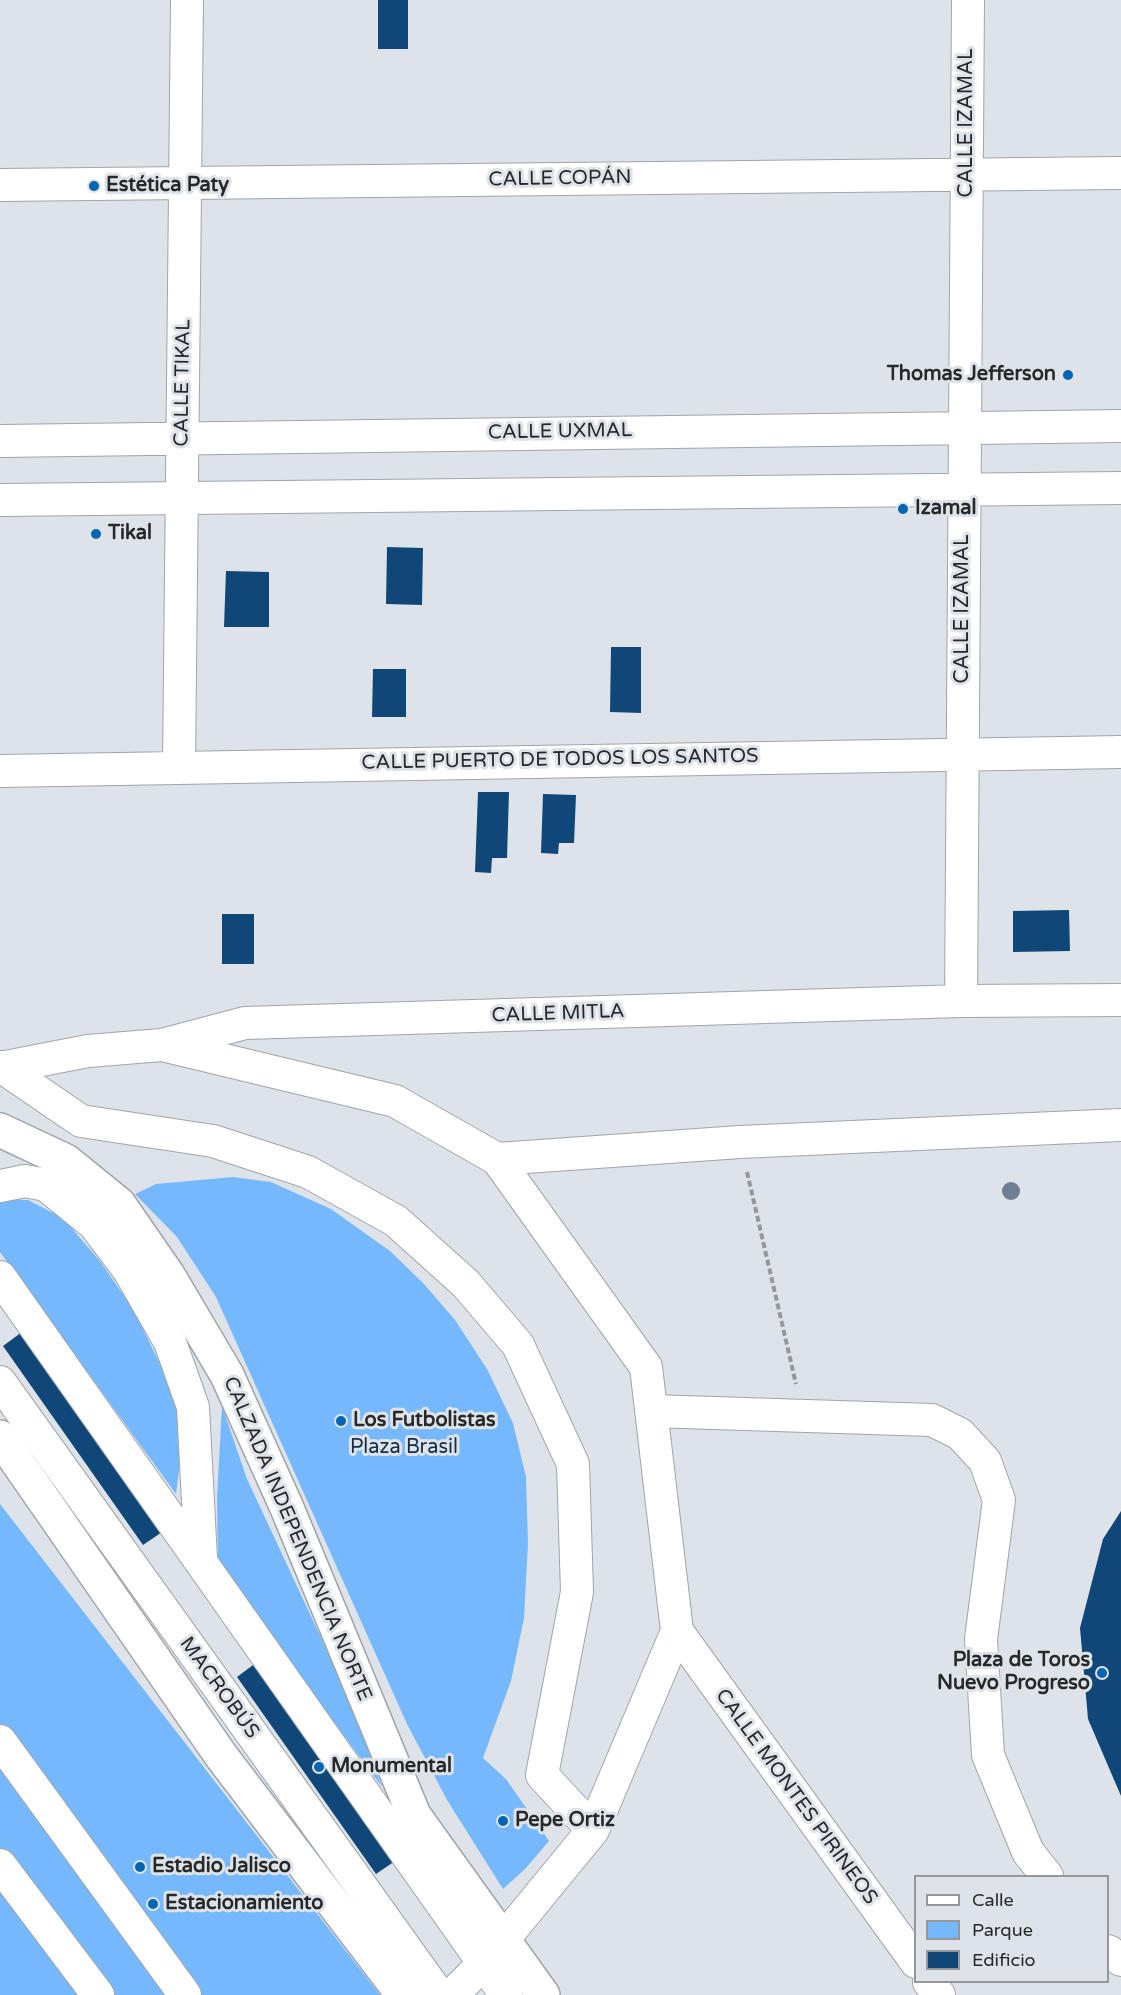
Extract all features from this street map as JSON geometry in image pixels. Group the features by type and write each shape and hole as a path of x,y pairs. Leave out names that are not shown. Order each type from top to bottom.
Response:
{"main road":[{"name":"CALZADA INDEPENDENCIA NORTE","path":"0,1130 66,1161 119,1204 168,1275 237,1395 288,1508 414,1815 493,1951 543,1995"},
{"path":"0,1437 222,1757 403,1995"}],"street":[{"name":"CALLE TIKAL","path":"179,766 187,0"},
{"name":"CALLE IZAMAL","path":"961,1001 968,0"},
{"name":"CALLE COPÁN","path":"0,185 1121,173"},
{"name":"CALLE UXMAL","path":"0,441 1121,426"},
{"path":"0,500 1121,488"},
{"name":"CALLE PUERTO DE TODOS LOS SANTOS","path":"0,771 179,766 1121,752"},
{"name":"CALLE MITLA","path":"1,1067 88,1051 162,1045 245,1023 961,1001 1121,1000"},
{"path":"162,1045 395,1101 497,1159 646,1367 677,1631 593,1830 493,1951 452,1995"},
{"path":"1,1067 81,1121 213,1142 308,1172 396,1221 466,1284 518,1345 573,1464 577,1592 542,1776 593,1830"},
{"path":"497,1159 740,1142 1121,1125"},
{"path":"0,1186 25,1181 46,1185 94,1224 130,1272 170,1342 193,1407 201,1559"},
{"path":"0,1277 201,1559 493,1951 506,1995"},
{"name":"MACROBÚS","path":"0,1382 439,1995"},
{"path":"651,1411 932,1419 960,1434 985,1461 999,1500 981,1639 988,1755 1028,1852 1046,1875"},
{"name":"CALLE MONTES PIRINEOS","path":"677,1631 914,1961"},
{"path":"0,1741 185,1995"},
{"path":"0,1865 98,1995"},
{"path":"930,1983 939,1995"}],"path":[{"path":"740,1142 804,1415"}],"green space":[{"name":"Plaza Brasil","path":"233,1177 271,1182 331,1209 390,1251 424,1284 455,1320 487,1369 513,1423 526,1477 528,1543 524,1618 511,1681 483,1758 506,1779 549,1841 525,1869 503,1889 447,1800 407,1724 216,1297 177,1237 135,1194 156,1184"},
{"path":"0,1199 28,1200 63,1218 99,1260 132,1307 177,1398 182,1447 176,1494 0,1252"},
{"path":"222,1406 247,1479 351,1702 382,1787 218,1566 217,1497"},
{"name":"Estadio Jalisco","path":"0,1504 182,1739 380,1995 0,1995"}],"building":[{"path":"378,0 408,0 408,49 378,49"},
{"path":"387,547 423,548 422,605 386,604"},
{"path":"226,571 269,572 269,627 224,627"},
{"path":"611,647 641,647 641,713 610,712"},
{"path":"373,669 406,669 406,717 372,717"},
{"path":"478,792 509,792 507,858 492,858 491,873 475,872"},
{"path":"543,794 576,795 574,843 559,843 558,854 541,853"},
{"path":"1069,910 1070,951 1013,952 1013,911"},
{"path":"222,914 254,914 254,964 222,964"},
{"path":"26,1329 168,1528 143,1545 3,1346"},
{"name":"Plaza de Toros Nuevo Progreso","path":"1121,1511 1121,1796 1088,1719 1080,1628 1103,1539"},
{"name":"Monumental","path":"261,1659 401,1857 376,1874 237,1677"}],"place":[{"name":"Estética Paty","path":"94,186"},
{"name":"Thomas Jefferson","path":"1068,375"},
{"name":"Izamal","path":"903,509"},
{"name":"Tikal","path":"96,534"},
{"name":"Los Futbolistas","path":"341,1421"},
{"name":"Plaza de Toros Nuevo Progreso","path":"1102,1673"},
{"name":"Monumental","path":"319,1767"},
{"name":"Pepe Ortiz","path":"503,1821"},
{"name":"Estadio Jalisco","path":"140,1867"},
{"name":"Estacionamiento","path":"153,1904"}]}
